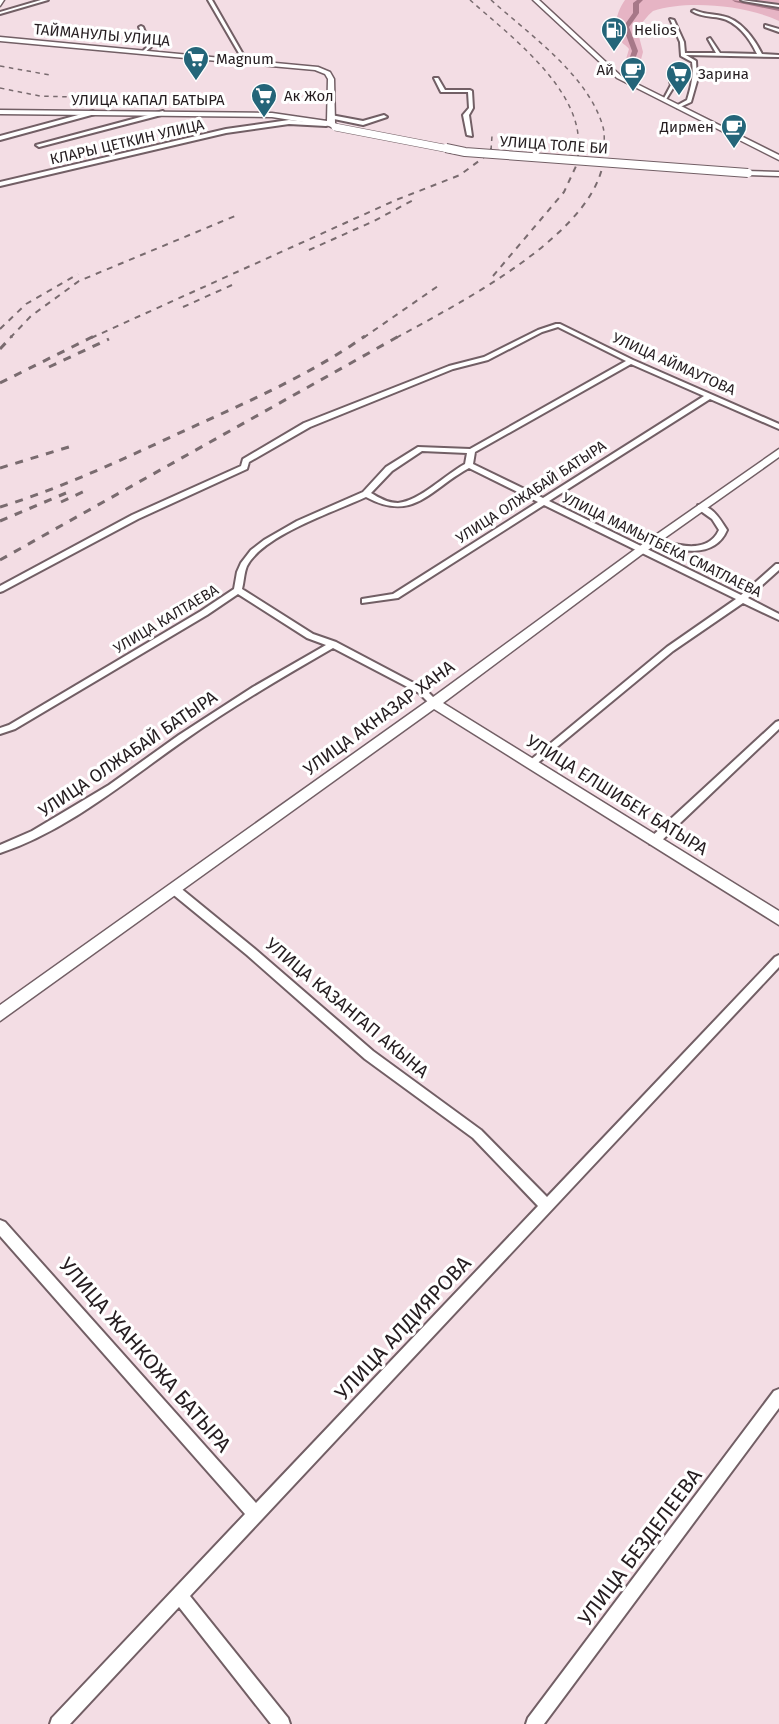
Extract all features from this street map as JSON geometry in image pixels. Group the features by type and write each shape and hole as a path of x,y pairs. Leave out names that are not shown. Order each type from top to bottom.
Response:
{"main road":[{"path":"536,0 619,77 779,158"},
{"name":"ТАЙМАНУЛЫ УЛИЦА","path":"0,39 316,68 328,73 331,79 332,123"},
{"name":"УЛИЦА КАПАЛ БАТЫРА","path":"0,112 272,115 332,123"},
{"name":"УЛИЦА ТОЛЕ БИ","path":"332,123 465,152 779,174"},
{"path":"752,173 779,181"},
{"name":"УЛИЦА АКНАЗАР ХАНА","path":"0,1014 434,703 640,550 779,452"},
{"name":"УЛИЦА ЕЛШИБЕК БАТЫРА","path":"434,703 779,919"}],"street":[{"path":"0,13 46,0"},
{"path":"210,0 246,62"},
{"path":"742,0 779,6"},
{"path":"694,11 700,15 728,19 755,44 760,56"},
{"path":"672,20 682,42 682,54 694,61 696,70 689,101 678,106"},
{"path":"767,26 779,32"},
{"path":"141,27 149,47 144,52"},
{"path":"710,39 719,55"},
{"path":"682,54 779,56"},
{"path":"665,100 673,85 670,73"},
{"path":"436,79 443,91 470,91 471,108 466,115 470,135"},
{"path":"1,137 93,113"},
{"path":"39,144 163,113"},
{"name":"КЛАРЫ ЦЕТКИН УЛИЦА","path":"0,184 236,129 289,123 363,123 384,117"},
{"name":"УЛИЦА АЙМАУТОВА","path":"0,589 135,517 244,467 246,461 307,425 451,367 486,359 540,331 558,325 631,361 779,427"},
{"path":"471,451 469,465 411,502 399,505 384,502 366,494 389,469 421,449 471,451 631,361"},
{"name":"УЛИЦА ОЛЖАБАЙ БАТЫРА","path":"365,601 395,596 709,396"},
{"name":"УЛИЦА МАМЫТБЕКА СМАТЛАЕВА","path":"469,465 779,617"},
{"name":"УЛИЦА КАЛТАЕВА","path":"0,731 12,727 194,619 238,590 244,564 255,550 296,525 366,494"},
{"path":"654,541 695,550 720,537 723,530 719,521 701,507"},
{"path":"531,764 670,649 742,598 779,566"},
{"path":"238,590 310,636 333,644 422,691 434,703"},
{"name":"УЛИЦА ОЛЖАБАЙ БАТЫРА","path":"0,849 36,834 113,788 182,737 256,689 333,644"},
{"path":"654,841 779,724"},
{"name":"УЛИЦА КАЗАНГАП АКЫНА","path":"174,889 251,952 369,1055 477,1134 548,1206"},
{"name":"УЛИЦА АЛДИЯРОВА","path":"58,1724 779,960"},
{"name":"УЛИЦА ЖАНКОЖА БАТЫРА","path":"0,1226 256,1515"},
{"name":"УЛИЦА БЕЗДЕЛЕЕВА","path":"534,1724 779,1396"},
{"path":"180,1596 282,1724"}],"shaded area":[{"path":"625,0 779,0 779,21 750,11 716,6 682,6 653,11 637,29 643,52 639,67 624,66 629,49 618,38 616,24 618,13"}],"waterway":[{"path":"630,65 635,51 626,27 636,13 636,3 640,0"},
{"path":"735,0 779,9"}],"railway":[{"path":"470,0 523,47 557,86 570,107 577,128 578,150"},
{"path":"491,0 556,57 585,90 596,108 603,127 604,148"},
{"path":"0,66 50,75"},
{"path":"0,88 40,96 73,97"},
{"path":"491,150 492,136"},
{"path":"493,276 564,192 577,164 579,148"},
{"path":"396,338 489,285 556,235 582,207 599,178 604,148"},
{"path":"91,338 396,200 460,175 491,150"},
{"path":"309,250 374,221 417,198"},
{"path":"10,338 31,316 79,281 235,216"},
{"path":"0,329 26,304 78,274"},
{"path":"183,307 232,285"},
{"path":"363,338 438,286"},
{"path":"0,349 12,336"},
{"path":"0,383 94,336"},
{"path":"0,507 94,472 255,398 322,363 365,336"},
{"path":"0,560 399,336"},
{"path":"49,367 109,339"},
{"path":"0,468 72,446"},
{"path":"61,502 87,490"},
{"path":"0,521 66,493"}],"place":[{"name":"Helios","path":"614,53"},
{"name":"Magnum","path":"196,82"},
{"name":"Ай","path":"633,93"},
{"name":"Зарина","path":"679,97"},
{"name":"Ак Жол","path":"264,119"},
{"name":"Дирмен","path":"734,150"}]}
